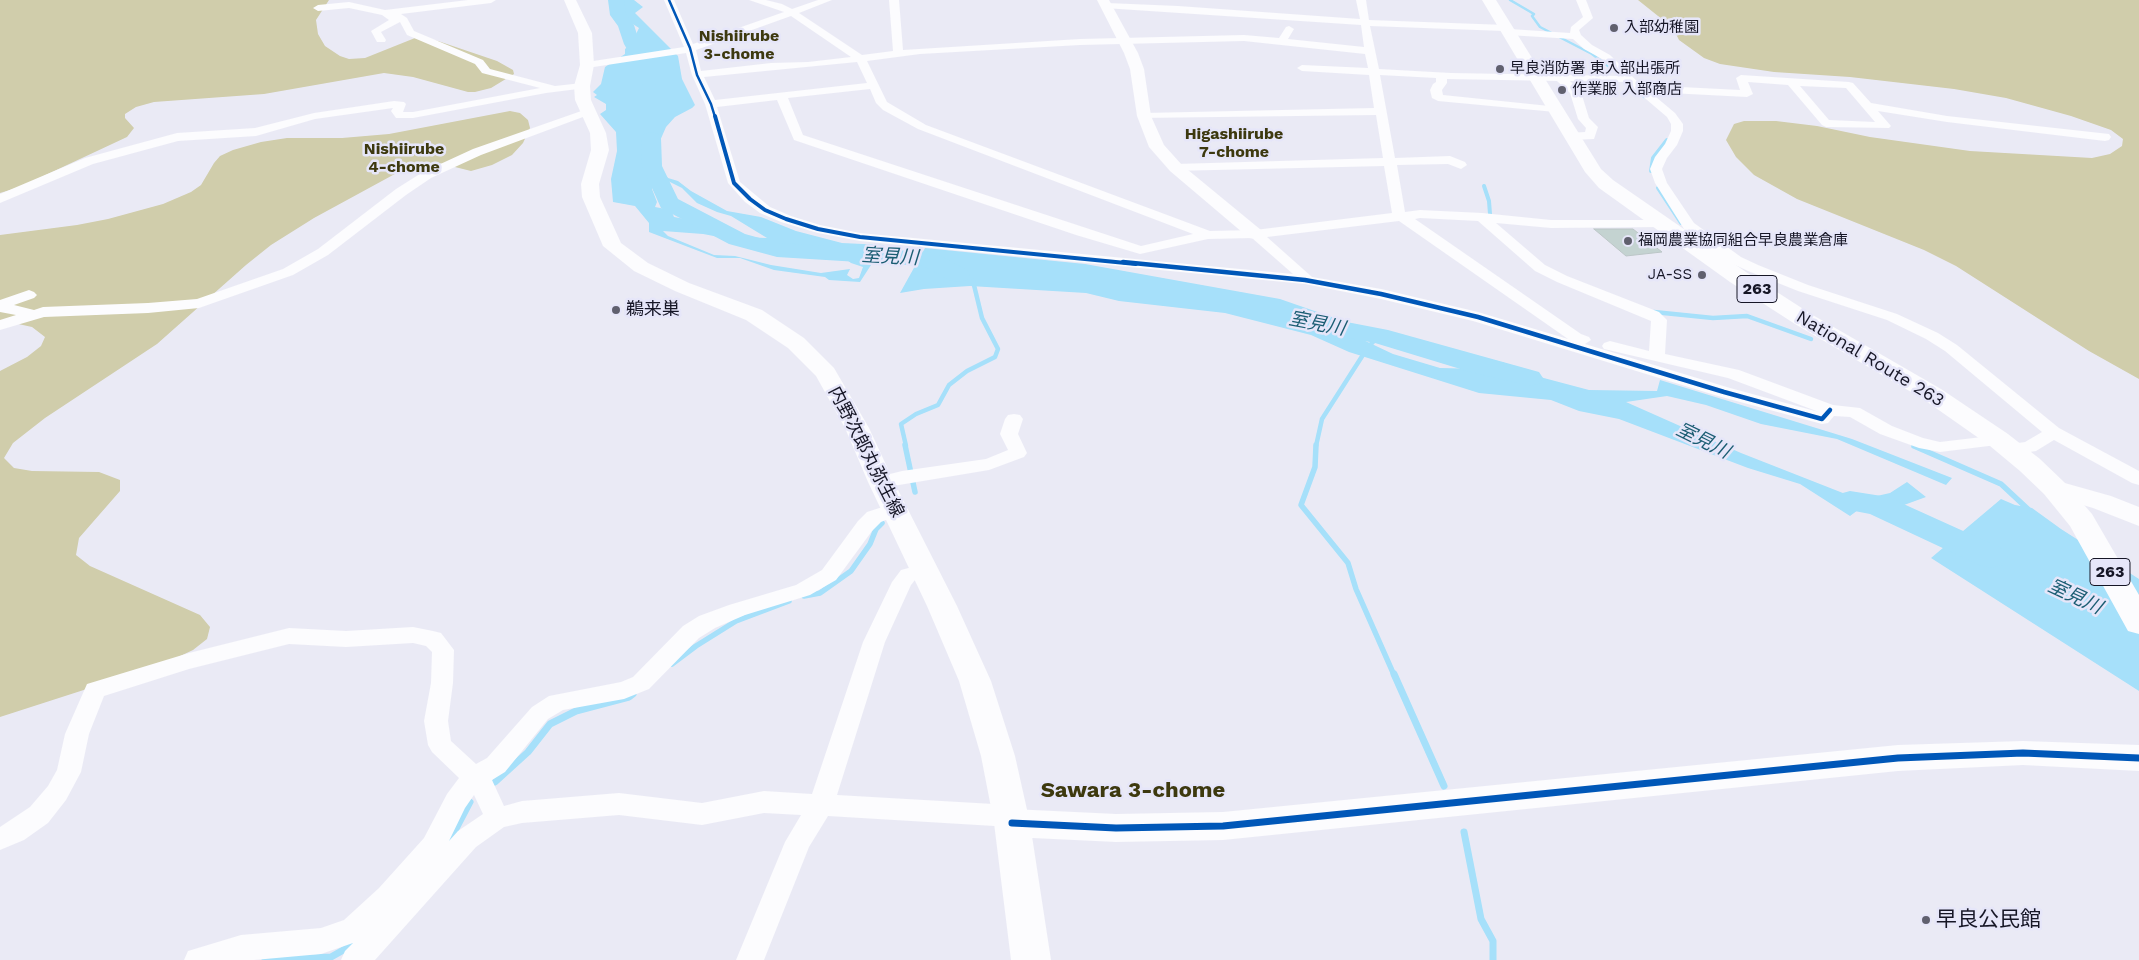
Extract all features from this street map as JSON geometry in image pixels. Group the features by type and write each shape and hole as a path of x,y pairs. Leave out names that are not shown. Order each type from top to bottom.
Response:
{"highway":[{"name":"National Route 263","path":"1489,0 1594,172 1606,184 1673,225 1738,277 1804,319 1932,394 2005,445 2054,488 2082,521 2139,623"}],"main road":[{"name":"内野次郎丸弥生線","path":"570,0 586,33 587,72 583,100 587,112 594,121 600,150 590,184 591,197 613,246 641,267 682,287 754,315 796,343 826,374 857,428 892,480 895,509 942,606 975,681 998,756 1012,820 1031,960"},
{"path":"2054,488 2102,502 2139,517"}],"street":[{"path":"388,12 408,5 491,0"},
{"path":"669,0 697,74 711,104 734,183 750,199 765,210 786,219 818,228 860,236 1305,280 1381,294 1478,317 1724,392 1822,418 1830,410"},
{"path":"754,0 780,6 793,13 861,59 882,103 887,108 934,133 990,152 1208,235"},
{"path":"0,199 89,161 178,137 256,132 314,116 394,104 400,104 397,111 400,116 413,115 553,89 587,72 688,49 827,0"},
{"path":"894,0 898,53"},
{"path":"1361,0 1399,214 1575,337 1600,345 1615,346 1733,374 1830,410 1854,412 1886,430 1919,443 1940,447 2005,445 2030,447 2053,432"},
{"path":"1563,35 1588,18 1581,0"},
{"path":"1105,3 1255,11 1296,19 1507,30 1563,35 1606,57 1671,116 1677,124 1677,131 1671,145 1661,157 1656,169 1673,225"},
{"path":"1105,3 1137,69 1144,116 1157,147 1176,168 1304,276 1305,280"},
{"path":"318,8 349,5 388,12 404,20 410,33 469,56 479,62 486,71 545,85 553,89"},
{"path":"381,40 376,31 396,20 388,12"},
{"path":"1282,40 1296,19"},
{"path":"697,74 861,59 898,53 1080,42 1244,38 1282,40 1370,51"},
{"path":"1302,68 1537,79 1612,78 1634,84 1748,94 1741,78 1849,85 1885,126 1826,123 1790,82"},
{"path":"1441,75 1442,83 1437,86 1436,90 1438,98 1555,109"},
{"path":"1561,79 1575,92 1584,119 1592,127 1590,136 1572,136"},
{"path":"711,104 875,85"},
{"path":"781,96 798,137 1080,232 1140,250 1208,235 1255,234 1402,216 1443,214 1551,224 1673,225 1753,268 1818,294 1892,317 1932,336 1951,348 2053,432 2139,479"},
{"path":"1867,106 1947,119 2105,137"},
{"path":"1144,116 1382,111"},
{"path":"0,325 44,312 148,308 192,304 288,272 323,252 401,192 427,175 476,152 587,112"},
{"path":"1176,168 1450,160 1461,165"},
{"path":"1482,217 1540,268 1562,279 1654,315 1659,320 1657,356"},
{"path":"0,306 29,295"},
{"path":"0,306 35,314"},
{"path":"892,480 989,464 1018,453 1010,434 1014,419"},
{"path":"198,960 241,948 321,941 353,930 390,897 433,846 456,801 473,778 496,765 540,713 557,702 624,690 641,683 691,632 707,622 737,610 804,590 829,575 864,526 874,517 895,509"},
{"path":"750,960 798,842 821,805 874,642 902,582 908,575 924,571"},
{"path":"0,839 15,832 39,815 57,792 69,772 77,734 95,690 289,636 346,639 413,635 433,639 443,650 442,683 436,721 440,745 482,785 497,818"},
{"path":"355,960 374,942 467,839 497,818 522,812 619,804 702,814 764,802 1116,828 1223,826 1898,758 2023,753 2139,758"}],"shaded area":[{"path":"0,0 329,0 316,20 318,34 325,46 340,56 349,59 365,58 415,38 438,41 497,61 513,70 514,74 491,88 475,92 468,92 413,77 384,73 264,94 154,102 136,107 125,114 125,118 134,128 127,137 20,187 0,193"},
{"path":"1638,0 2139,0 2139,379 2089,351 1956,266 1924,250 1797,199 1754,175 1736,157 1726,140 1734,124 1744,121 1776,121 1817,126 1870,137 1970,151 2092,158 2110,154 2122,146 2123,139 2111,130 2071,116 2006,98 1954,89 1850,77 1774,72 1720,64 1704,58 1679,40 1673,28"},
{"path":"510,111 520,113 528,120 530,128 523,143 512,155 492,165 471,171 435,162 404,169 314,218 271,245 246,265 157,344 45,418 13,443 4,458 14,468 32,471 99,472 120,480 120,491 79,538 76,555 90,566 200,615 210,627 207,639 193,650 176,658 0,717 0,371 27,357 41,346 45,337 32,327 0,320 0,235 77,225 108,219 163,204 191,192 201,185 220,156 261,142 287,138 342,138 389,134"}],"water":[{"path":"613,0 634,0 643,7 635,13 678,56 682,79 695,105 675,117 666,127 656,150 660,170 668,178 678,181 691,191 727,211 761,217 796,231 842,243 884,245 860,282 829,280 825,277 774,270 740,258 717,258 649,232 649,223 635,206 613,202 611,179 617,151 616,132 600,114 606,110 606,104 594,97 597,95 593,92 601,84 605,67 625,54 625,49 636,39 634,38 639,28 622,17 623,10 620,2 614,2","holes":["664,179 682,188 697,203 731,216 767,238 740,237 696,221 674,217 671,210 655,207 657,202 652,189 653,181","663,231 703,234 773,247 835,251 851,263 863,267 859,278 853,279 847,275 850,269 821,273 771,265 735,256 714,255 668,236"]},
{"path":"925,248 1085,264 1280,299 1375,332 1357,337 1393,354 1440,368 1482,369 1502,362 1540,377 1589,390 1657,391 1660,380 1852,439 1952,478 1946,485 1837,439 1761,424 1706,405 1667,396 1626,402 1741,453 1848,495 1868,498 1890,493 1907,482 1926,497 1882,513 1862,507 1850,516 1800,484 1748,468 1619,419 1579,411 1551,400 1479,393 1349,352 1311,335 1225,313 1119,301 1086,293 970,286 924,289 900,293"},
{"path":"2001,499 2015,505 2032,508 2139,579 2139,691 1931,558"}],"building":[{"name":"福岡農業協同組合早良農業倉庫","path":"1594,229 1633,229 1662,252 1626,256"}],"waterway":[{"name":"室見川","path":"616,0 618,15 626,25 632,44 644,63 649,81"},
{"path":"1510,0 1534,14 1532,16 1540,27 1592,54 1620,75"},
{"path":"1626,81 1644,97"},
{"name":"室見川","path":"651,138 652,166 669,203 737,239 777,250 929,259 958,275"},
{"path":"1651,171 1653,158 1667,140"},
{"path":"1484,186 1489,201 1490,214"},
{"path":"1658,188 1681,223"},
{"path":"906,446 901,424 916,414 938,405 949,385 967,371 995,357 998,349 982,318 973,281"},
{"path":"1654,312 1713,318 1747,316 1811,339"},
{"name":"室見川","path":"1326,326 1379,336 1477,365 1529,378"},
{"path":"1316,446 1322,419 1368,347 1379,336"},
{"path":"905,445 915,492"},
{"path":"1316,445 1315,467 1301,505 1348,563 1356,589 1394,675"},
{"path":"1914,446 2001,484 2030,511"},
{"name":"室見川","path":"1850,501 1877,504 1991,557"},
{"path":"804,596 820,593 851,571 870,544 876,529 882,523"},
{"path":"672,664 696,646 736,621 789,601"},
{"path":"1394,674 1444,786"},
{"path":"495,782 528,752 550,724 576,711 629,697 633,694"},
{"path":"448,844 470,802"},
{"path":"1464,832 1481,919 1493,941 1493,960"},
{"path":"265,960 331,957 354,944"}],"cycle path":[{"path":"669,0 690,48 697,75 711,104 734,183 750,199 765,210 786,219 818,229 860,237 1305,280 1381,294 1478,317 1724,392 1822,419 1830,410"},
{"path":"1012,823 1116,828 1223,826 1898,758 2023,753 2139,758"}],"place":[{"name":"入部幼稚園","path":"1614,28"},
{"name":"早良消防署 東入部出張所","path":"1500,69"},
{"name":"作業服 入部商店","path":"1562,90"},
{"name":"福岡農業協同組合早良農業倉庫","path":"1628,241"},
{"name":"JA-SS","path":"1702,275"},
{"name":"鵜来巣","path":"616,310"},
{"name":"早良公民館","path":"1926,920"}],"district":[{"name":"Nishiirube 3-chome","path":"739,45"},
{"name":"Higashiirube 7-chome","path":"1234,143"},
{"name":"Nishiirube 4-chome","path":"404,158"},
{"name":"Sawara 3-chome","path":"1133,791"}]}
